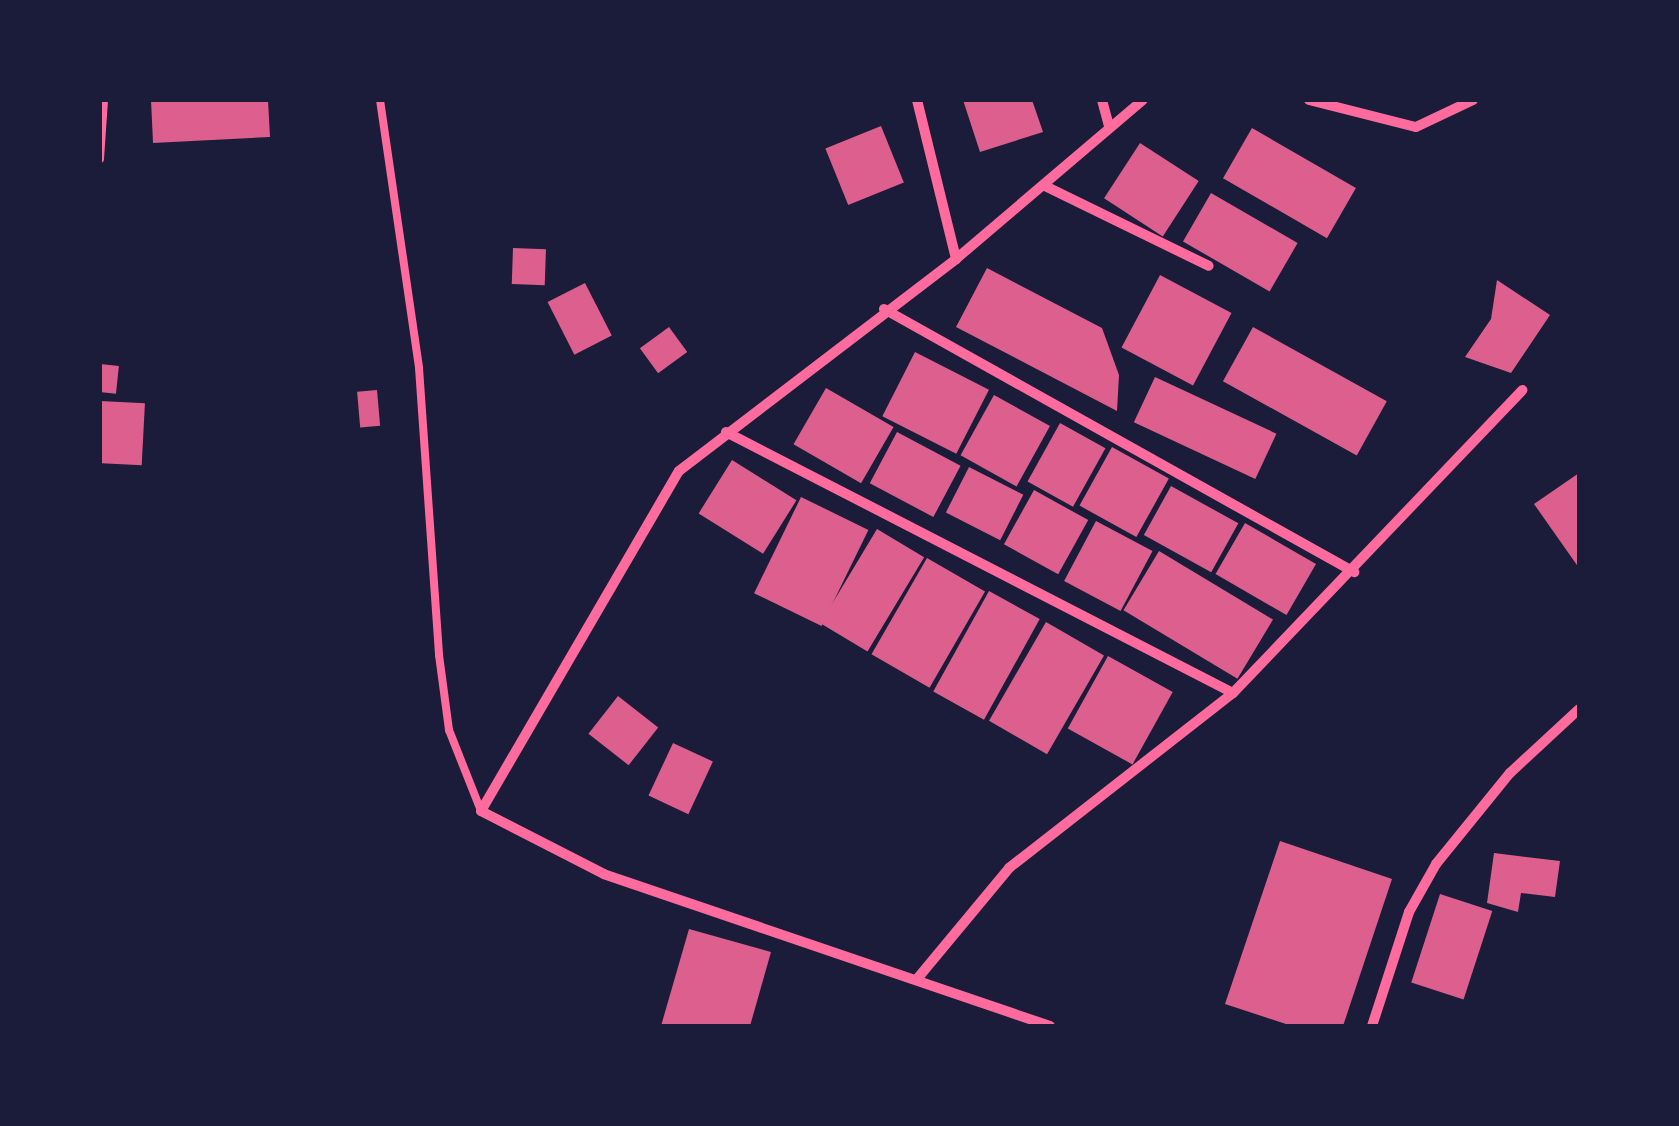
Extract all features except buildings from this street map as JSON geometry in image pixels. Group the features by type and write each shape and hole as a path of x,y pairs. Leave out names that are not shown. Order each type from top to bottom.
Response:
{"street":[{"path":"917,100 956,259"},
{"path":"1102,100 1110,127"},
{"path":"1050,1026 604,874 481,811 656,499 726,432 884,309 956,259 1143,100"},
{"path":"1308,100 1416,127 1473,100"},
{"path":"1045,186 1209,266"},
{"path":"884,309 1354,572"},
{"path":"917,978 1008,868 1234,693 1354,572 1524,390"},
{"path":"726,432 1234,693"},
{"path":"1372,1026 1409,912 1436,864 1510,773 1579,709"}],"lane":[{"path":"100,159 104,100"},
{"path":"380,100 419,368 438,655 450,730 481,811"}]}
